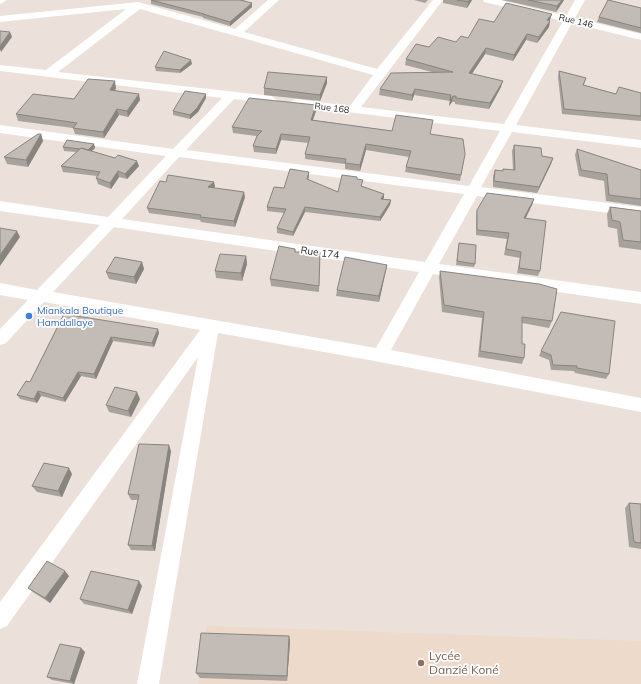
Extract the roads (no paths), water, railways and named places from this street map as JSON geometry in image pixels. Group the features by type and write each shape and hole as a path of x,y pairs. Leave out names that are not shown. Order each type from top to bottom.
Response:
{"street":[{"path":"236,33 274,0"},
{"path":"354,110 380,73 438,0"},
{"name":"Rue 146","path":"488,0 641,36"},
{"path":"380,355 580,0"},
{"path":"48,74 141,3"},
{"path":"0,19 141,3 236,33 380,73"},
{"name":"Rue 168","path":"0,68 641,144"},
{"path":"0,339 230,96"},
{"path":"0,129 176,153 641,212"},
{"name":"Rue 174","path":"0,206 641,298"},
{"path":"0,289 380,355 641,405"},
{"path":"0,619 212,325"},
{"path":"148,684 212,325"}],"place":[{"name":"Miankala Boutique Hamdallaye","path":"29,316"},
{"name":"Lycée Danzié Koné","path":"421,663"}]}
